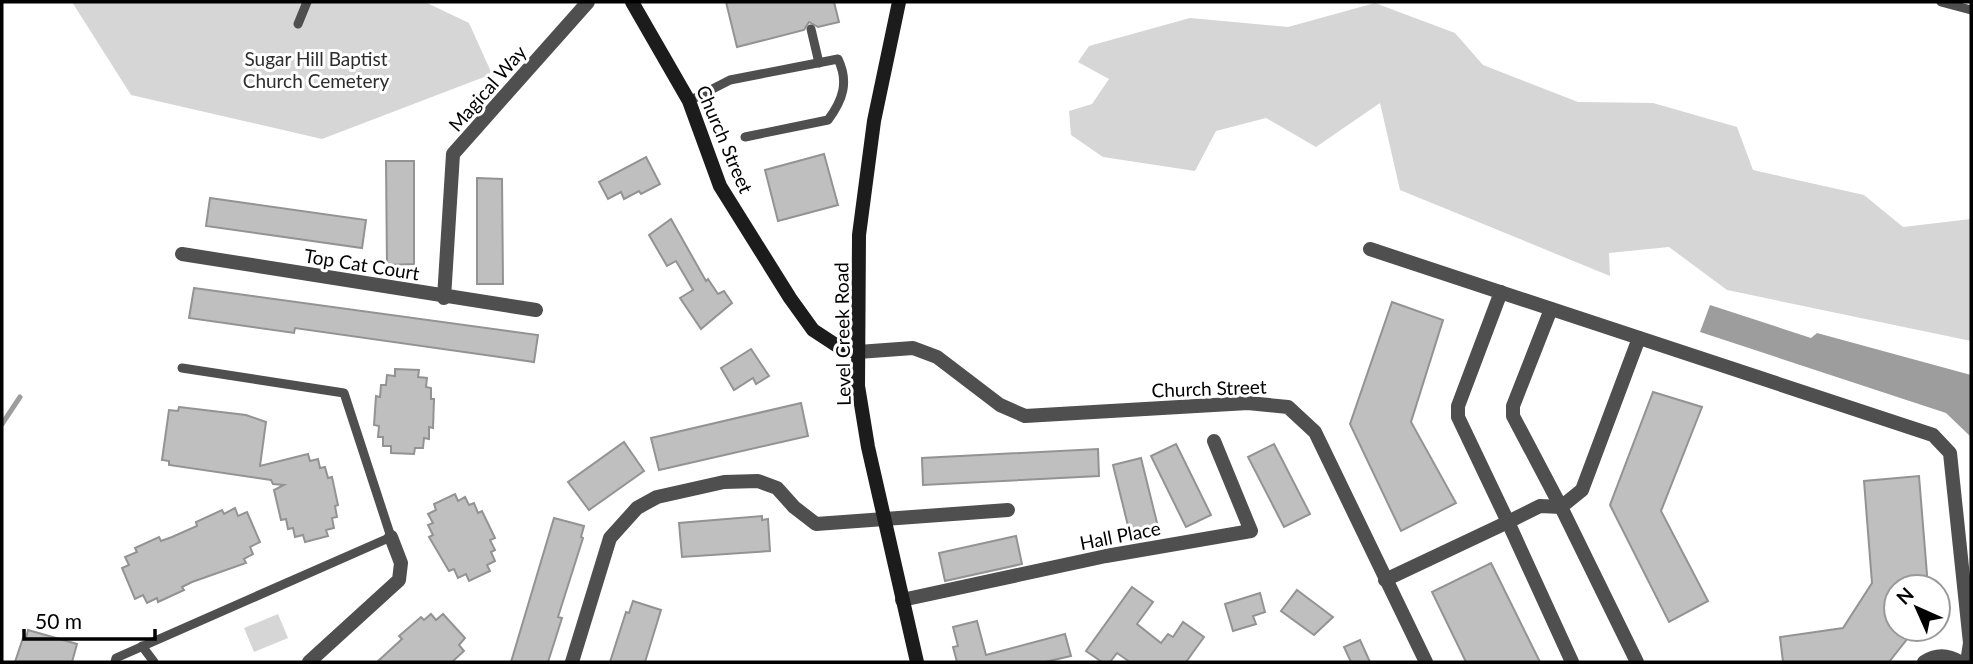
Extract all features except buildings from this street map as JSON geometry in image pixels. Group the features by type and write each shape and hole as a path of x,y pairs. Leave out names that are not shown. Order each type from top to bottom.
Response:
{"street":[{"name":"Magical Way","path":"444,298 453,155 588,2"},
{"name":"Church Street","path":"632,2 689,101 720,186 813,330 842,349 858,352 913,348 937,357 1000,405 1026,416 1248,403 1288,407 1315,432 1426,662"},
{"name":"Level Creek Road","path":"899,2 874,121 859,235 858,386 884,520 917,662"},
{"path":"1370,249 1933,435 1950,453 1970,643 1967,662"},
{"name":"Top Cat Court","path":"182,254 444,298 536,310"},
{"path":"1501,292 1458,406 1458,416 1572,662"},
{"path":"1551,309 1513,406 1513,416 1637,662"},
{"path":"1385,580 1540,506 1561,507 1582,490 1639,338"},
{"name":"Hall Place","path":"902,600 1107,556 1251,531 1214,441"},
{"path":"572,662 610,538 637,508 656,496 700,486 747,480 777,488 794,508 816,524 1009,510"},
{"path":"309,662 399,580 401,563 391,537"},
{"path":"1924,662 1937,655 1952,657 1960,662"}],"lane":[{"path":"298,24 307,2"},
{"path":"1941,2 1971,10"},
{"path":"811,29 819,63"},
{"path":"689,101 730,80 838,59 844,72 842,102 828,120 746,138"},
{"path":"114,662 116,657 391,537 344,393 182,368"},
{"path":"142,646 154,662"}],"green space":[{"name":"Sugar Hill Baptist Church Cemetery","path":"72,2 425,2 469,23 492,74 322,139 131,95"},
{"path":"1375,3 1455,33 1483,65 1578,102 1653,103 1737,127 1753,170 1864,195 1903,227 1971,219 1971,341 1727,290 1669,247 1609,253 1610,276 1400,190 1380,103 1316,147 1266,118 1216,131 1195,171 1103,157 1071,135 1069,111 1092,104 1109,79 1078,62 1089,46 1190,18 1288,27"},
{"path":"278,614 288,638 254,652 244,628"}],"shaded area":[{"path":"1710,305 1811,338 1817,333 1971,375 1971,437 1946,413 1700,332"}],"waterway":[{"path":"2,424 20,397"}]}
